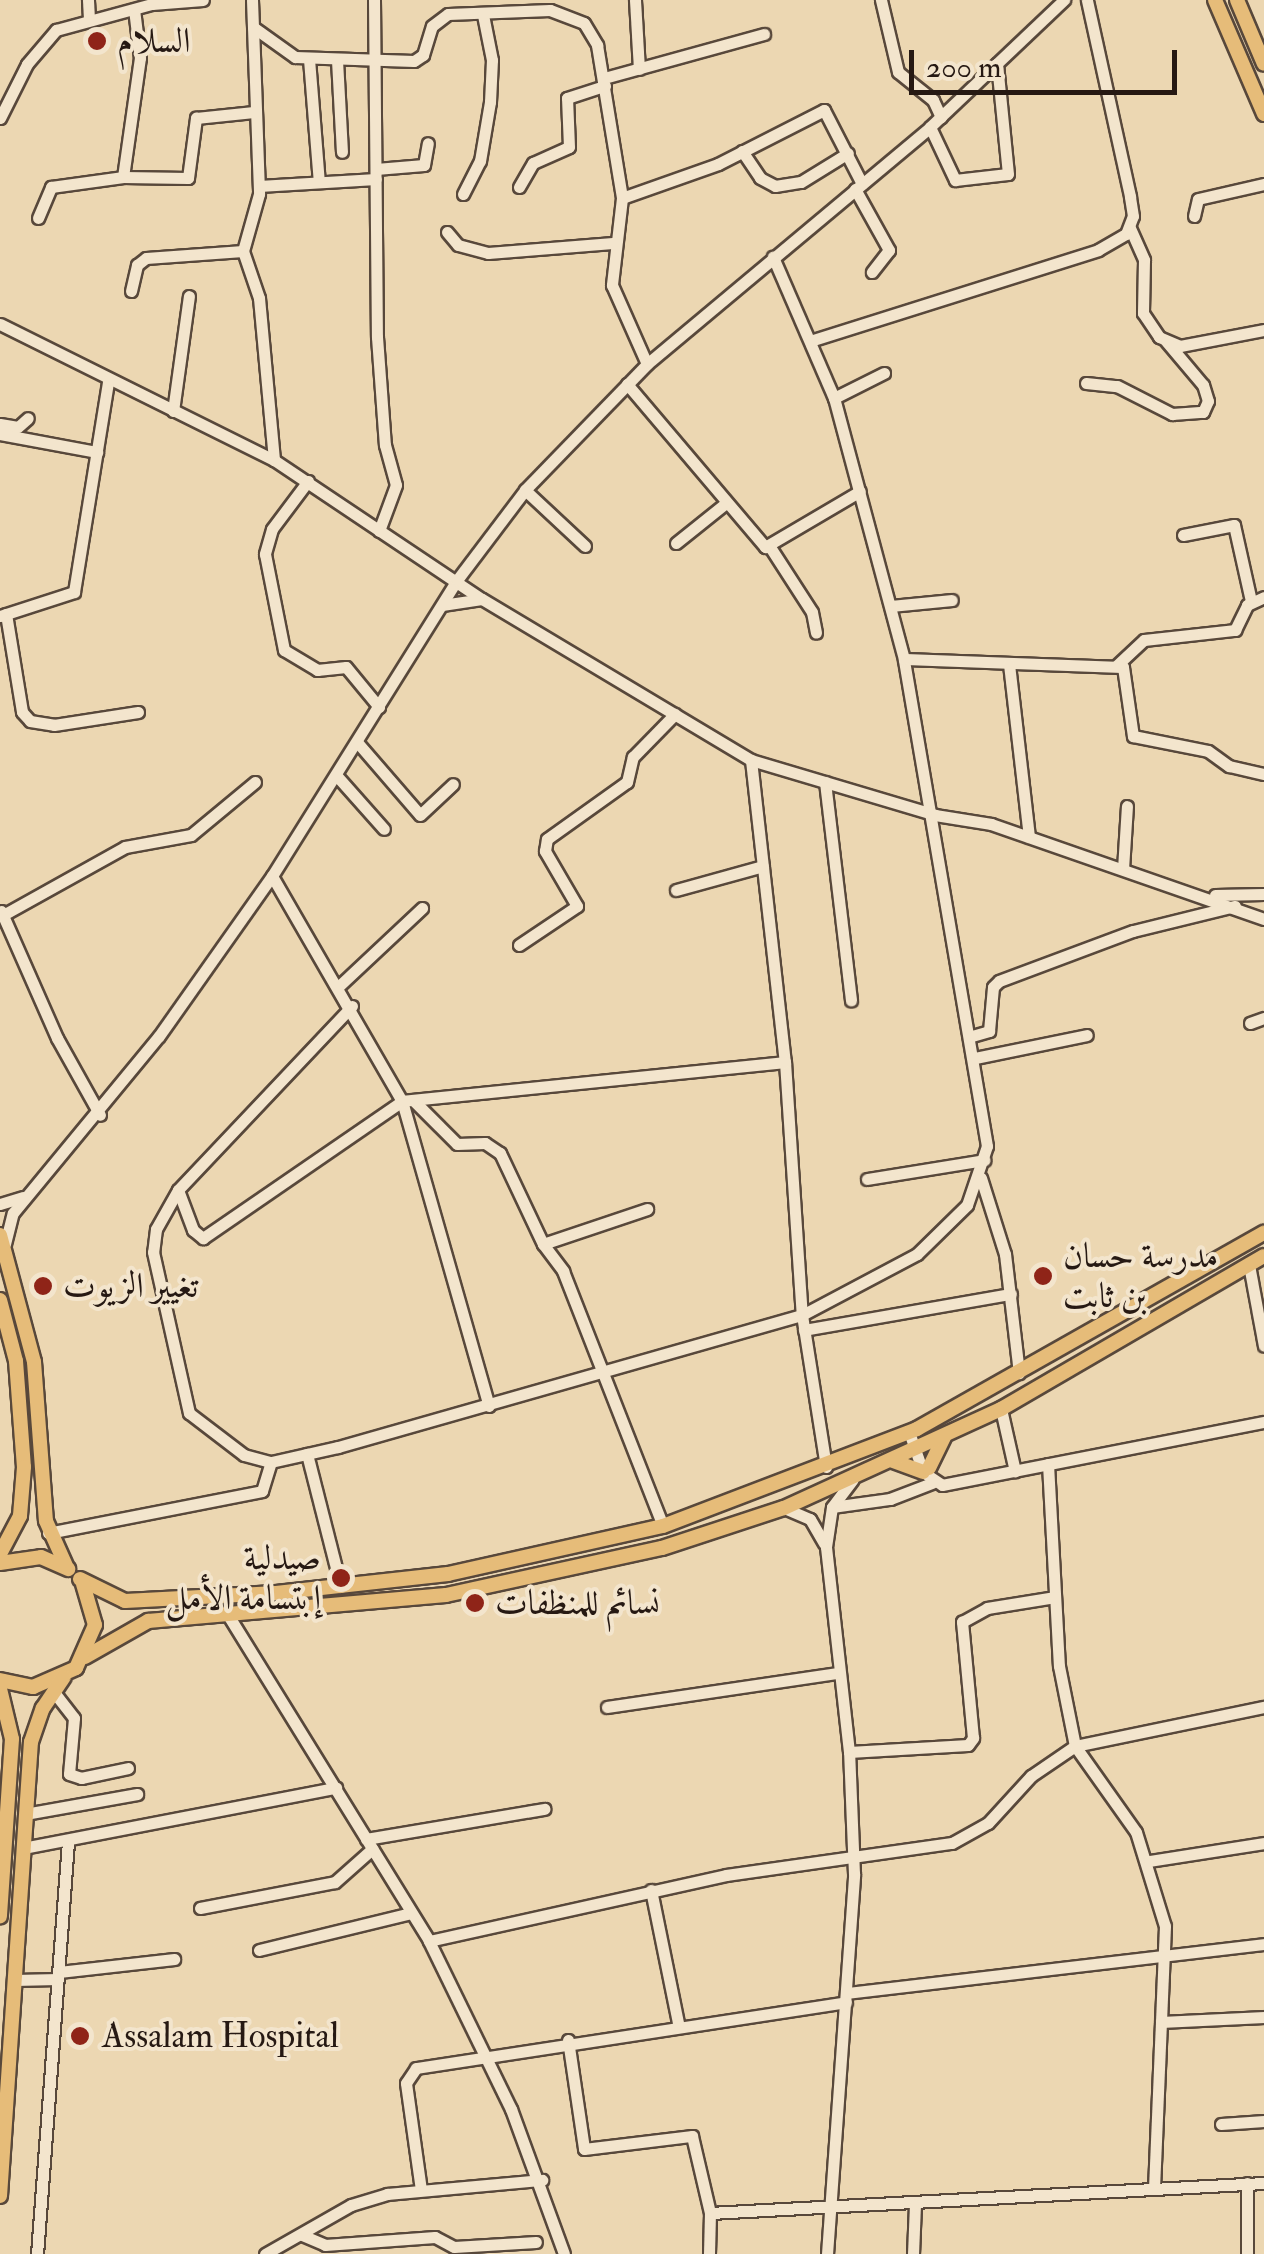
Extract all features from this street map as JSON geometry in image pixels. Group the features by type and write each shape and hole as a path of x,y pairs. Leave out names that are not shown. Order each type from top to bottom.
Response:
{"main road":[{"path":"1215,0 1264,114"},
{"path":"1237,0 1264,64"},
{"path":"0,1563 41,1557 67,1568 103,1594 151,1602 341,1587 544,1556 663,1526 826,1467 913,1430 1264,1233"},
{"path":"3,1242 41,1410 48,1533 67,1568"},
{"path":"0,2196 31,1742 53,1691 86,1656 148,1621 446,1595 662,1548 784,1508 852,1480 1001,1408 1264,1256"},
{"path":"0,1300 16,1361 24,1467 17,1528 0,1554"},
{"path":"893,1461 928,1476 944,1437"},
{"path":"80,1579 94,1609 86,1656"},
{"path":"0,1680 33,1687 64,1678"},
{"path":"0,1689 10,1713 0,1917"}],"street":[{"path":"88,0 89,20"},
{"path":"0,118 3,103 46,36 152,2 203,0"},
{"path":"252,0 259,186 243,252 259,298 274,460"},
{"path":"374,0 379,376 396,485 379,531"},
{"path":"444,0 448,14"},
{"path":"634,0 639,68"},
{"path":"880,0 898,72 933,100 942,117"},
{"path":"3,1242 7,1224 26,1194 100,1115 272,876 457,580 525,490 647,364 942,117 1064,0"},
{"path":"1086,383 1116,386 1172,414 1198,415 1208,396 1166,341 1146,322 1144,260 1130,228 1130,196 1087,0"},
{"path":"123,177 140,58 134,9"},
{"path":"253,26 293,57 373,60 418,59 432,26 448,14 550,10 584,23 594,32 605,82 622,198 613,244 615,301 647,364"},
{"path":"462,194 480,161 490,102 492,60 484,15"},
{"path":"519,187 528,168 571,144 567,98 639,68 764,34"},
{"path":"309,60 319,182"},
{"path":"337,60 342,152"},
{"path":"930,127 955,180 1008,174 998,64"},
{"path":"622,198 742,152 824,110 848,152 858,187 888,250 872,272"},
{"path":"38,218 49,188 123,177 188,178 196,118 254,112"},
{"path":"259,186 319,182 424,164 428,143"},
{"path":"742,152 760,178 775,186 801,182 848,152"},
{"path":"1194,216 1198,199 1264,184"},
{"path":"810,341 1098,250 1130,228"},
{"path":"447,232 458,245 488,252 613,244"},
{"path":"131,291 136,265 146,258 243,252"},
{"path":"352,1006 178,1190 164,1208 153,1252 189,1413 214,1438 271,1462 489,1406 802,1315 917,1254 957,1217 980,1178 984,1160 972,1036 936,815 904,659 834,398 773,257"},
{"path":"174,412 189,296"},
{"path":"0,324 108,381 274,460 482,599 751,760 936,815 1029,837 1211,896 1264,919"},
{"path":"1166,341 1192,344 1264,330"},
{"path":"834,398 884,373"},
{"path":"108,381 74,592 3,615 22,712 30,722 54,725 138,712"},
{"path":"627,384 759,543 770,547 812,612 816,633"},
{"path":"0,424 18,428 28,418"},
{"path":"0,434 97,452"},
{"path":"308,481 272,529 265,554 284,650 317,670 346,666 379,708"},
{"path":"525,490 585,546"},
{"path":"770,547 860,491"},
{"path":"676,543 726,503"},
{"path":"1116,666 1144,640 1235,630 1258,599 1234,525 1183,535"},
{"path":"442,605 482,599"},
{"path":"891,606 952,600"},
{"path":"904,659 1116,666 1127,672 1133,736 1208,752 1230,766 1264,774"},
{"path":"1010,664 1029,837"},
{"path":"519,945 577,906 545,851 547,840 627,782 632,757 675,714"},
{"path":"357,742 420,815 453,784"},
{"path":"751,760 785,1062 802,1315 826,1467"},
{"path":"336,775 384,829"},
{"path":"100,1115 56,1038 1,911 125,846 191,835 256,782"},
{"path":"825,782 851,1000"},
{"path":"1123,869 1127,806"},
{"path":"676,890 763,866"},
{"path":"272,876 408,1100 489,1406"},
{"path":"1211,896 1264,894"},
{"path":"972,1036 991,1027 993,987 999,981 1133,932 1235,906"},
{"path":"339,986 422,908"},
{"path":"1250,1023 1264,1018"},
{"path":"975,1058 1087,1034"},
{"path":"178,1190 193,1230 208,1237 408,1100 785,1062"},
{"path":"408,1100 457,1144 485,1143 500,1152 542,1244 562,1270 663,1526"},
{"path":"866,1179 984,1160"},
{"path":"980,1178 1011,1294 1019,1373"},
{"path":"0,1204 26,1194"},
{"path":"542,1244 648,1209"},
{"path":"1249,1264 1264,1346"},
{"path":"804,1330 1011,1294"},
{"path":"1001,1408 1015,1471"},
{"path":"832,1507 890,1499 928,1476 1015,1471 1264,1422"},
{"path":"913,1430 928,1476"},
{"path":"308,1454 341,1587"},
{"path":"48,1533 262,1490 271,1462"},
{"path":"1048,1464 1059,1666 1075,1746 1136,1832 1148,1861 1165,1952 1154,2187"},
{"path":"827,2254 853,1859 849,1752 826,1546 832,1507 852,1480"},
{"path":"784,1508 810,1519 826,1546"},
{"path":"849,1752 968,1745 973,1738 962,1622 987,1608 1056,1597"},
{"path":"228,1615 429,1941 486,2052 542,2180 564,2254"},
{"path":"607,1707 838,1674"},
{"path":"53,1691 74,1718 69,1774 81,1778 128,1768"},
{"path":"429,1941 651,1890 952,1843 975,1832 1031,1776 1075,1746 1264,1707"},
{"path":"23,1848 336,1788"},
{"path":"26,1814 137,1794"},
{"path":"200,1908 335,1882 369,1844 544,1809"},
{"path":"37,2254 68,1840"},
{"path":"1148,1861 1264,1843"},
{"path":"651,1890 678,2023"},
{"path":"259,1950 411,1913"},
{"path":"421,2190 408,2074 486,2052 1165,1952 1264,1944"},
{"path":"14,1980 174,1959"},
{"path":"1161,2022 1264,2017"},
{"path":"568,2040 581,2146 593,2151 692,2136 710,2212 709,2254"},
{"path":"1221,2124 1264,2121"},
{"path":"265,2254 351,2205 421,2190 542,2180"},
{"path":"1247,2254 1248,2183"},
{"path":"710,2212 1264,2183"},
{"path":"913,2254 915,2204"},
{"path":"302,2235 325,2245 435,2237 454,2247 536,2242"}],"place":[{"name":"السلام","path":"97,41"},
{"name":"مدرسة حسان بن ثابت","path":"1043,1276"},
{"name":"تغيير الزيوت","path":"43,1286"},
{"name":"صيدلية إبتسامة الأمل","path":"341,1578"},
{"name":"نسائم للمنظفات","path":"475,1603"},
{"name":"Assalam Hospital","path":"80,2036"}]}
